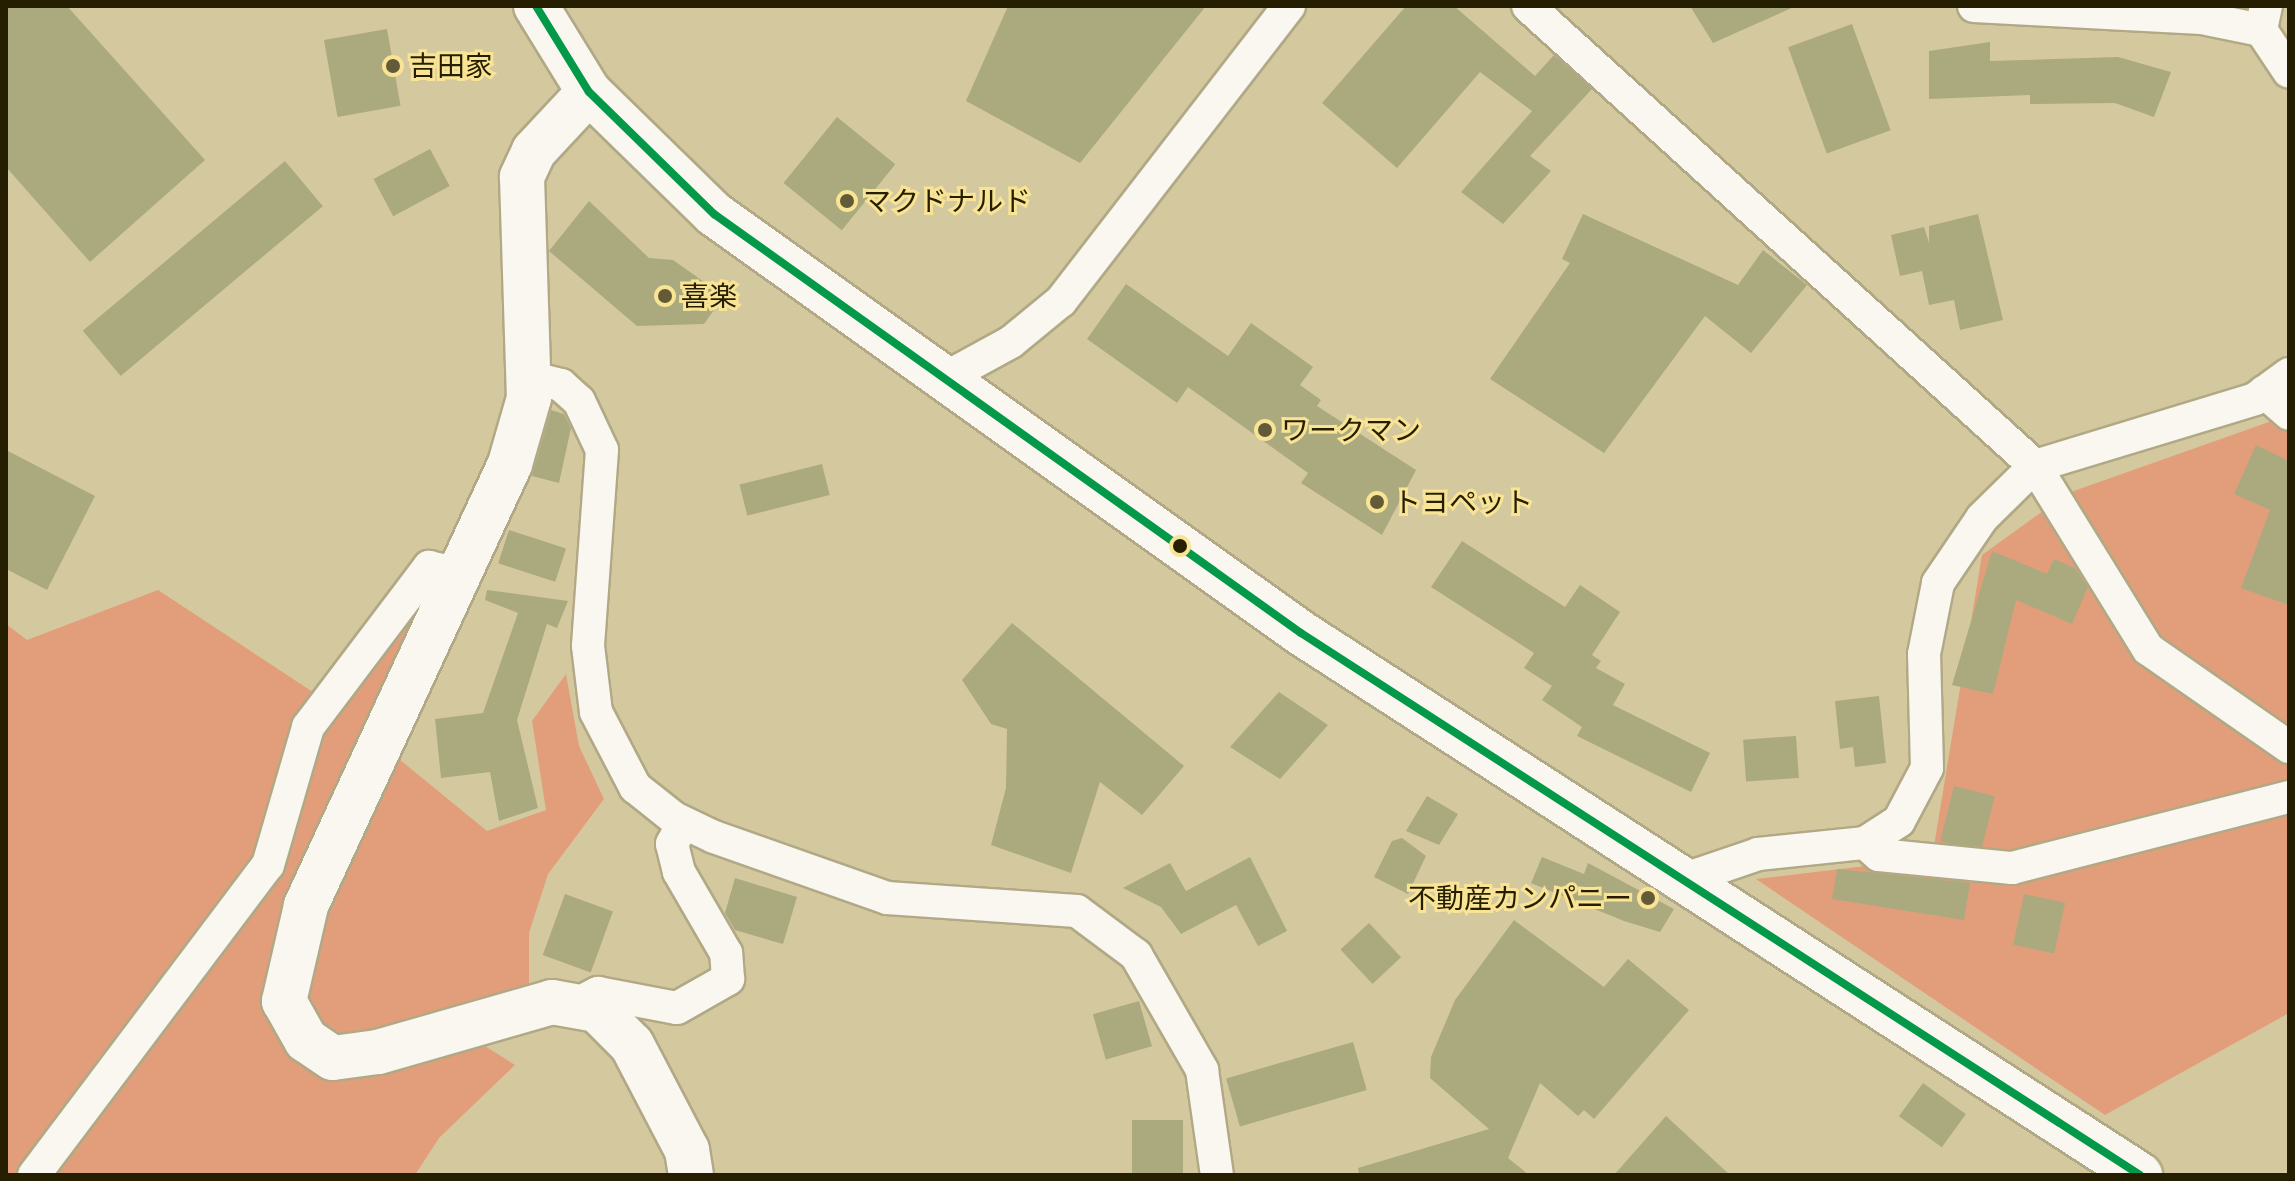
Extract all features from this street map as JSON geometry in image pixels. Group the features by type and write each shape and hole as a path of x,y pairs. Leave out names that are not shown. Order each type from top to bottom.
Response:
{"main road":[{"path":"536,6 589,92 714,214 947,377 1301,633 1688,878 2140,1175"},
{"path":"589,92 534,151 522,177 529,377 510,464 306,906 284,1001 306,1040 333,1058 378,1052 552,1002 597,1010 632,1045 687,1150 691,1175"}],"street":[{"path":"947,377 1011,342 1061,301 1289,6"},
{"path":"1528,6 2035,466 2148,649 2289,747"},
{"path":"1974,6 2202,18 2263,18 2289,72"},
{"path":"529,377 561,385 595,427 602,450 588,646 596,712 635,787 683,823 887,898 1077,911 1136,955 1202,1070 1217,1175"},
{"path":"1688,878 1758,854 1865,843 1899,821 1927,768 1924,654 1938,583 1982,518 2035,466 2276,383 2289,414"},
{"path":"34,1175 268,865 308,727 429,567 460,574"},
{"path":"1865,843 1879,855 2012,868 2289,797"},
{"path":"574,1005 598,993 677,1008 728,979 726,953 679,872 672,844 683,823"}],"shaded area":[{"path":"2289,415 2289,1013 2105,1115 1756,879 1932,858 1982,555 2068,493"},
{"path":"158,590 325,700 382,630 417,613 366,732 487,831 546,810 532,721 566,674 579,746 604,799 548,874 529,933 529,986 477,1041 515,1065 439,1138 415,1175 6,1175 6,624 27,640"}],"building":[{"path":"6,6 67,6 205,160 90,262 6,167"},
{"path":"1008,6 1206,6 1080,163 966,101"},
{"path":"1406,6 1454,6 1535,76 1554,55 1592,89 1530,156 1551,171 1503,224 1461,192 1532,111 1480,72 1397,168 1322,103"},
{"path":"1690,6 1796,6 1713,43"},
{"path":"1852,24 1891,130 1827,153 1788,47"},
{"path":"387,29 401,106 338,117 324,40"},
{"path":"1990,42 1990,61 2118,57 2171,72 2154,117 2115,103 2030,104 2030,95 1929,99 1929,51"},
{"path":"837,117 895,164 842,230 784,183"},
{"path":"430,149 450,186 393,216 373,179"},
{"path":"285,161 323,206 121,376 83,331"},
{"path":"589,201 649,258 673,260 724,296 704,324 637,326 549,251"},
{"path":"1583,214 1738,285 1763,250 1807,285 1751,353 1705,316 1604,453 1490,379 1570,263 1562,259"},
{"path":"1978,214 2003,320 1960,330 1954,300 1929,305 1922,271 1900,276 1891,235 1924,227 1929,243 1929,226"},
{"path":"1126,284 1228,356 1251,323 1313,367 1300,385 1321,400 1317,406 1416,470 1382,535 1301,483 1308,473 1188,387 1177,403 1087,339"},
{"path":"551,410 564,414 571,428 559,483 532,476"},
{"path":"2256,445 2289,461 2289,605 2241,588 2270,510 2234,494"},
{"path":"6,450 95,496 47,590 6,569"},
{"path":"822,464 830,495 747,516 740,485"},
{"path":"509,530 566,549 555,582 498,563"},
{"path":"1462,541 1565,607 1580,585 1620,612 1592,655 1601,661 1596,668 1625,684 1613,705 1710,753 1691,792 1577,736 1582,727 1542,700 1552,686 1524,668 1534,653 1431,587"},
{"path":"1992,551 2047,574 2054,559 2075,568 2088,587 2072,624 2016,600 1993,694 1952,685"},
{"path":"487,590 568,601 557,628 547,624 517,720 538,808 499,821 490,772 441,778 435,719 483,713 518,613 485,600"},
{"path":"1012,623 1184,766 1142,815 1100,782 1071,873 991,845 1006,788 1007,729 991,724 962,680"},
{"path":"1279,692 1328,725 1280,779 1230,747"},
{"path":"1879,696 1886,763 1855,767 1853,747 1840,749 1835,701"},
{"path":"1796,736 1799,778 1746,782 1743,740"},
{"path":"1954,786 1995,796 1981,851 1940,841"},
{"path":"1427,796 1458,814 1439,845 1406,831"},
{"path":"1402,838 1426,856 1408,894 1374,877 1392,841"},
{"path":"1250,857 1287,931 1258,946 1236,905 1181,934 1161,907 1123,888 1170,863 1186,891"},
{"path":"1542,857 1584,874 1588,863 1674,909 1660,932 1624,921 1531,883"},
{"path":"1837,869 1970,883 1964,920 1832,899"},
{"path":"735,878 797,897 783,944 735,930 725,913"},
{"path":"565,894 613,911 591,973 543,955"},
{"path":"2024,894 2065,903 2054,954 2013,945"},
{"path":"1514,920 1604,987 1628,959 1689,1010 1594,1119 1584,1110 1578,1116 1540,1083 1508,1158 1529,1175 1359,1175 1358,1168 1489,1129 1430,1078 1431,1057 1455,1000"},
{"path":"1369,923 1401,957 1373,984 1340,950"},
{"path":"1139,1001 1152,1046 1106,1059 1093,1014"},
{"path":"1353,1042 1367,1090 1240,1126 1226,1078"},
{"path":"1923,1083 1966,1114 1942,1147 1899,1116"},
{"path":"1666,1116 1730,1175 1614,1175"},
{"path":"1132,1120 1183,1120 1183,1175 1132,1175"}],"transit line":[{"path":"536,6 589,92 714,214 1301,633 2140,1175"}],"place":[{"name":"吉田家","path":"393,66"},
{"name":"マクドナルド","path":"847,201"},
{"name":"喜楽","path":"665,296"},
{"name":"ワークマン","path":"1265,430"},
{"name":"トヨペット","path":"1377,502"},
{"name":"不動産カンパニー","path":"1648,898"}]}
